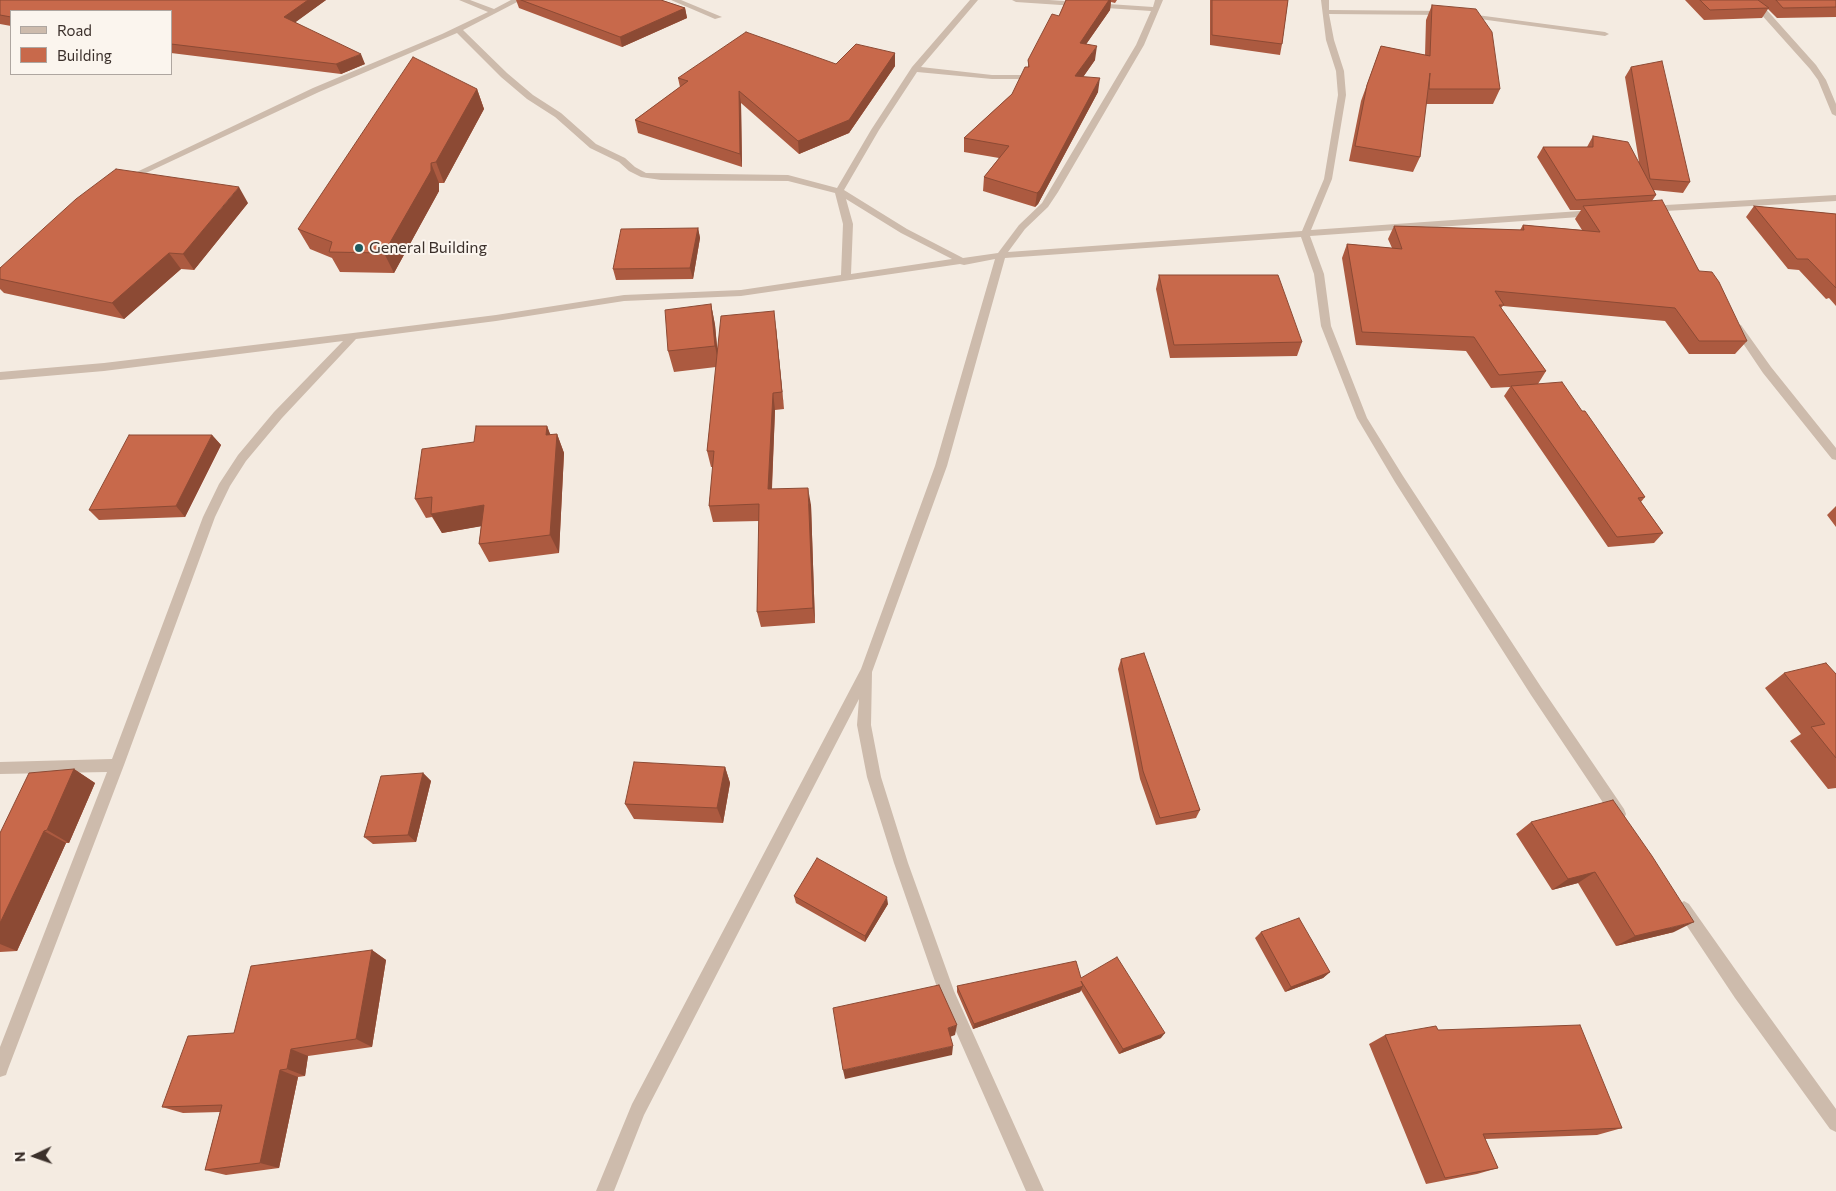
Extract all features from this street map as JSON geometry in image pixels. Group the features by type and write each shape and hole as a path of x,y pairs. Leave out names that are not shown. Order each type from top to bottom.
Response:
{"street":[{"path":"463,0 493,11"},
{"path":"121,183 316,90 458,29 517,0"},
{"path":"675,0 718,17"},
{"path":"846,278 848,224 839,191 875,130 915,69 974,0"},
{"path":"1016,0 1155,9"},
{"path":"605,1191 638,1110 867,670 941,466 1001,256 1022,228 1054,192 1140,45 1158,0"},
{"path":"1325,0 1330,40 1340,71 1342,95 1328,179 1305,234 1319,274 1326,326 1362,418 1399,479 1536,691 1624,821"},
{"path":"1747,0 1762,10 1798,48 1822,80 1836,114"},
{"path":"1325,12 1454,14 1605,34"},
{"path":"458,29 504,75 530,97 558,115 593,146 622,160 632,169 644,175 661,177 788,178 839,191 904,231 964,262"},
{"path":"915,69 992,77 1023,77"},
{"path":"1637,210 1836,198"},
{"path":"1666,208 1672,221"},
{"path":"0,376 104,367 353,336 496,318 624,298 677,297 741,292 1001,256 1608,212"},
{"path":"1728,314 1767,370 1836,456"},
{"path":"0,1069 117,765 209,517 225,484 242,458 278,415 353,336"},
{"path":"867,670 864,725 874,777 901,863 947,993 1035,1191"},
{"path":"0,768 117,765"},
{"path":"1674,895 1741,992 1836,1123"}],"building":[{"path":"0,0 308,0 284,17 361,54 336,64 172,44 172,10 10,10 10,17 0,15"},
{"path":"521,0 661,0 685,8 620,37"},
{"path":"1066,0 1109,0 1080,43 1097,46 1075,76 1100,78 1037,193 984,177 1009,146 964,138 1012,94 1025,67 1029,67 1028,60 1052,14 1059,16"},
{"path":"1212,0 1288,0 1282,44 1212,35"},
{"path":"1700,0 1758,0 1769,8 1710,10"},
{"path":"1776,0 1836,0 1836,7 1783,8"},
{"path":"1432,5 1476,9 1492,32 1500,89 1429,89 1430,73 1420,157 1355,146 1367,85 1381,46 1430,56"},
{"path":"746,32 836,64 856,44 895,53 849,120 798,141 739,91 740,154 635,120 688,81 678,78"},
{"path":"413,57 477,89 436,162 431,163 431,171 384,253 329,252 332,242 298,229"},
{"path":"1662,61 1690,182 1650,179 1631,67"},
{"path":"1593,136 1628,142 1656,195 1576,200 1543,147 1593,147"},
{"path":"116,169 239,187 183,254 169,253 112,303 0,279 0,268 76,199"},
{"path":"1662,200 1699,271 1712,272 1719,282 1747,341 1699,341 1675,308 1495,291 1504,305 1499,305 1546,371 1499,375 1474,337 1362,332 1347,244 1402,249 1394,226 1524,230 1523,225 1600,232 1583,206"},
{"path":"1754,206 1836,214 1836,288 1808,259 1797,259"},
{"path":"698,228 690,268 613,269 621,229"},
{"path":"1159,275 1278,275 1302,342 1174,345"},
{"path":"711,304 715,346 668,351 665,310"},
{"path":"774,311 782,392 773,393 768,489 808,488 813,608 757,612 759,504 709,506 714,451 707,451 721,316"},
{"path":"1562,382 1582,411 1585,411 1645,497 1638,498 1663,533 1617,537 1511,386"},
{"path":"476,426 547,426 546,435 557,434 550,535 479,544 484,505 431,514 432,497 415,499 422,449 474,442"},
{"path":"129,435 212,435 176,506 89,510"},
{"path":"1144,653 1200,810 1160,818 1143,771 1121,659"},
{"path":"1826,663 1836,674 1836,758 1811,727 1825,724 1784,673"},
{"path":"634,762 725,767 717,808 625,804"},
{"path":"74,769 47,830 44,831 0,923 0,833 29,773"},
{"path":"423,773 408,835 364,837 381,776"},
{"path":"1613,800 1652,856 1694,922 1635,936 1595,872 1568,879 1531,822"},
{"path":"817,858 887,897 865,936 794,896"},
{"path":"1299,918 1330,972 1291,987 1261,932"},
{"path":"372,950 356,1039 291,1049 287,1069 280,1070 260,1163 205,1170 222,1105 162,1107 188,1036 234,1033 251,966"},
{"path":"1117,957 1165,1033 1123,1049 1081,981 1083,986 974,1024 957,986 1076,961 1081,978"},
{"path":"939,985 957,1025 948,1028 953,1046 843,1070 833,1008"},
{"path":"1580,1025 1622,1128 1483,1134 1498,1168 1445,1178 1385,1035 1436,1026 1438,1030"}],"place":[{"name":"General Building","path":"359,248"}]}
